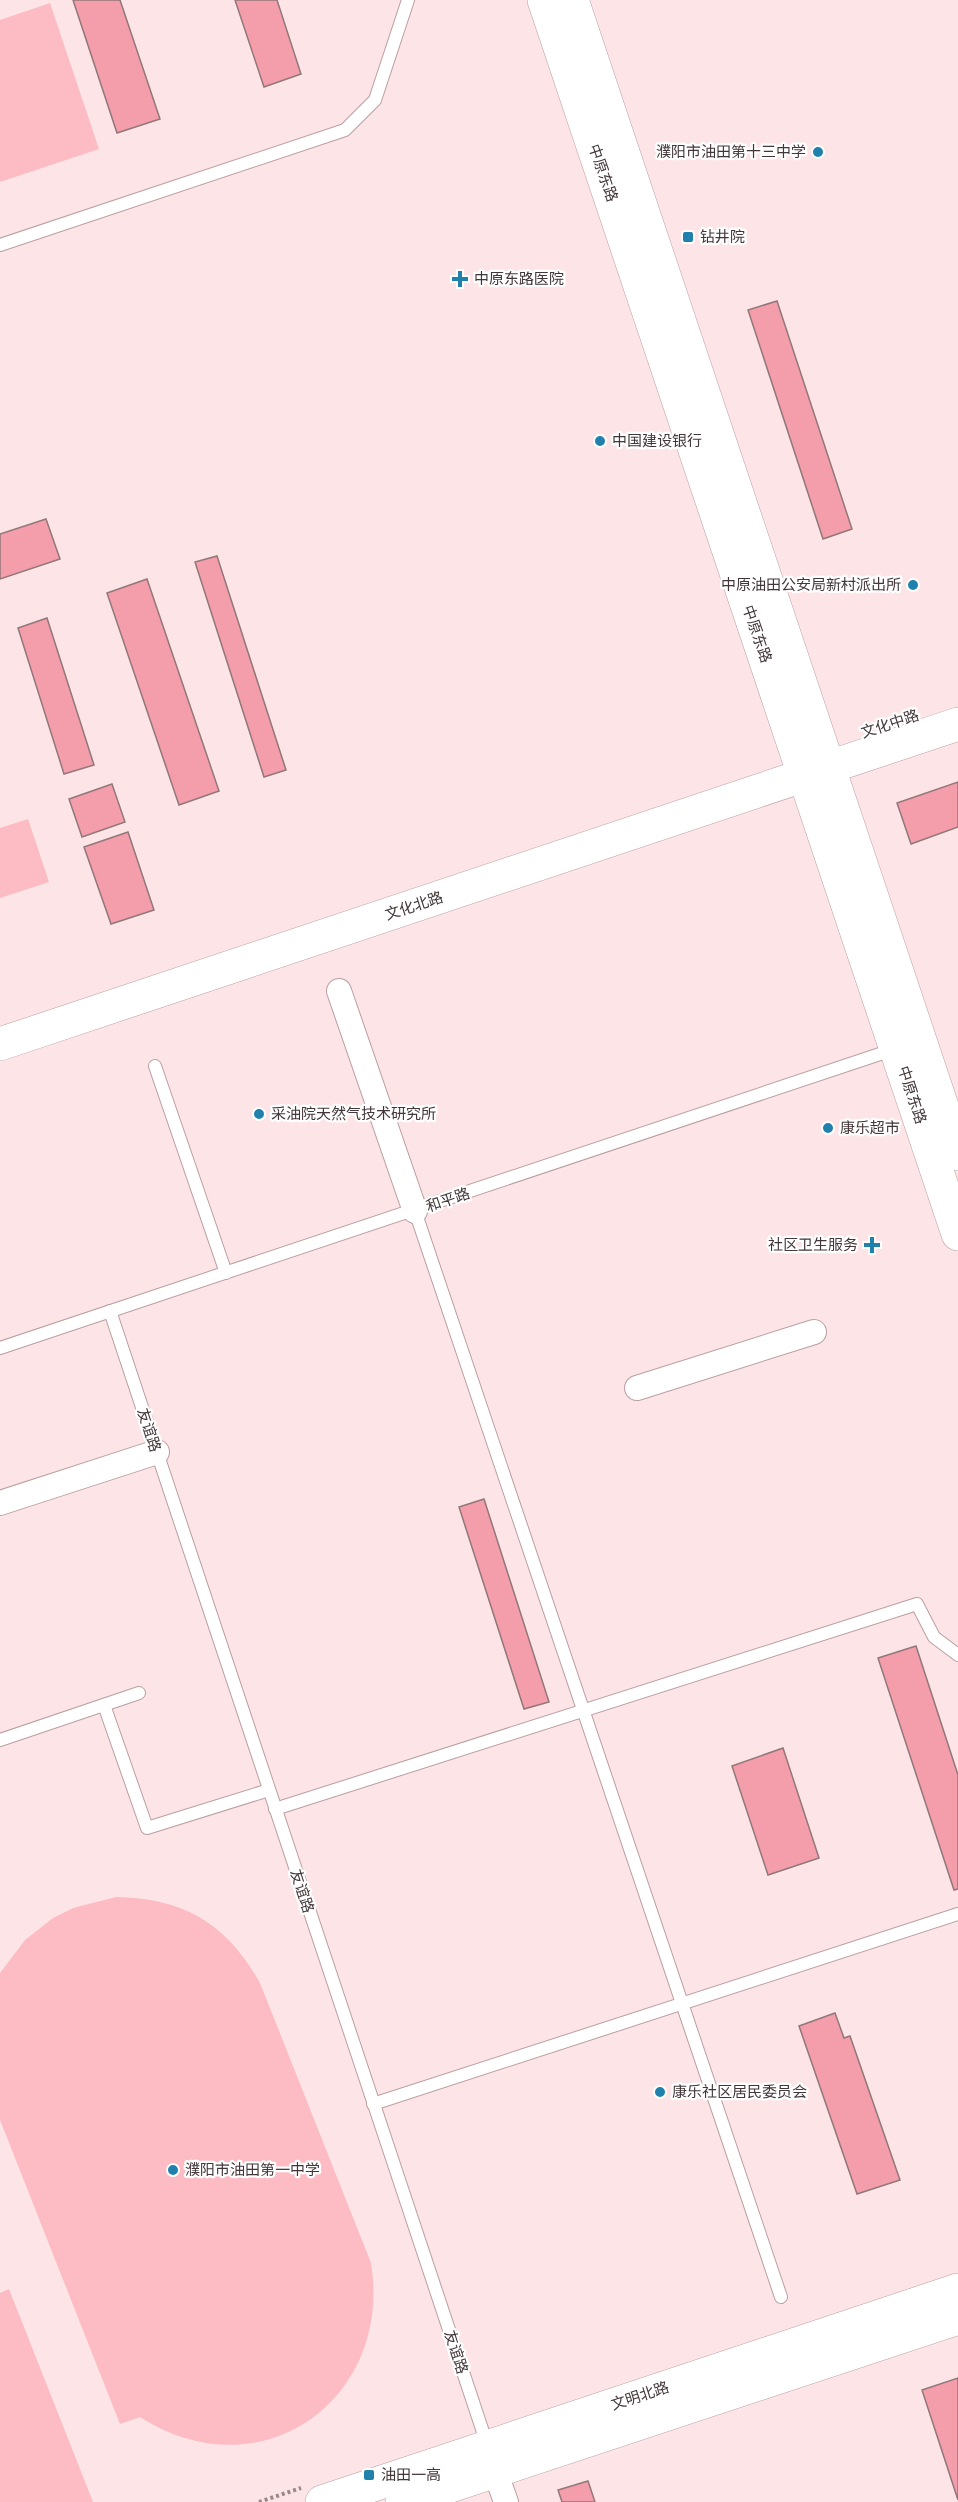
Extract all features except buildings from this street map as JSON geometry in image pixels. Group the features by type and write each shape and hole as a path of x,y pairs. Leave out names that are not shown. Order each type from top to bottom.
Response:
{"street":[{"name":"中原东路","path":"544,0 813,761 958,1154"},
{"name":"中原东路","path":"572,0 813,761 896,1049 958,1234"},
{"name":"文化中路","path":"813,761 958,701"},
{"name":"文化中路","path":"813,761 958,724"},
{"name":"文化北路","path":"0,1021 813,761"},
{"name":"文化北路","path":"0,1044 813,761"},
{"path":"339,991 415,1211"},
{"path":"637,1389 814,1332"},
{"path":"0,1503 157,1452"},
{"name":"文明北路","path":"402,2502 492,2459 958,2290"},
{"name":"文明北路","path":"322,2502 492,2459 958,2318"},
{"path":"492,2459 506,2502"}],"lane":[{"path":"0,245 345,130 375,100 408,0"},
{"name":"和平路","path":"0,1348 896,1049"},
{"path":"155,1066 226,1273"},
{"path":"415,1211 781,2297"},
{"name":"友谊路","path":"110,1311 492,2459"},
{"path":"275,1809 917,1604 934,1638 958,1655"},
{"path":"0,1740 139,1693"},
{"path":"104,1705 147,1828 269,1790"},
{"path":"373,2104 958,1914"}],"shaded area":[{"path":"50,3 99,149 0,182 0,20"},
{"path":"28,819 49,882 0,898 0,828"},
{"name":"濮阳市油田第一中学","path":"116,1897 163,1903 183,1909 218,1930 247,1962 260,1983 371,2263 372,2312 361,2356 339,2393 308,2421 271,2438 229,2445 185,2438 140,2417 120,2424 0,2120 0,1973 25,1940 53,1918 73,1908"},
{"path":"9,2289 93,2502 0,2502 0,2293"}],"place":[{"name":"濮阳市油田第十三中学","path":"818,152"},
{"name":"钻井院","path":"688,237"},
{"name":"中原东路医院","path":"460,279"},
{"name":"中国建设银行","path":"600,441"},
{"name":"中原油田公安局新村派出所","path":"913,585"},
{"name":"采油院天然气技术研究所","path":"259,1114"},
{"name":"康乐超市","path":"828,1128"},
{"name":"社区卫生服务","path":"872,1245"},
{"name":"康乐社区居民委员会","path":"660,2092"},
{"name":"濮阳市油田第一中学","path":"173,2170"},
{"name":"油田一高","path":"369,2475"}]}
